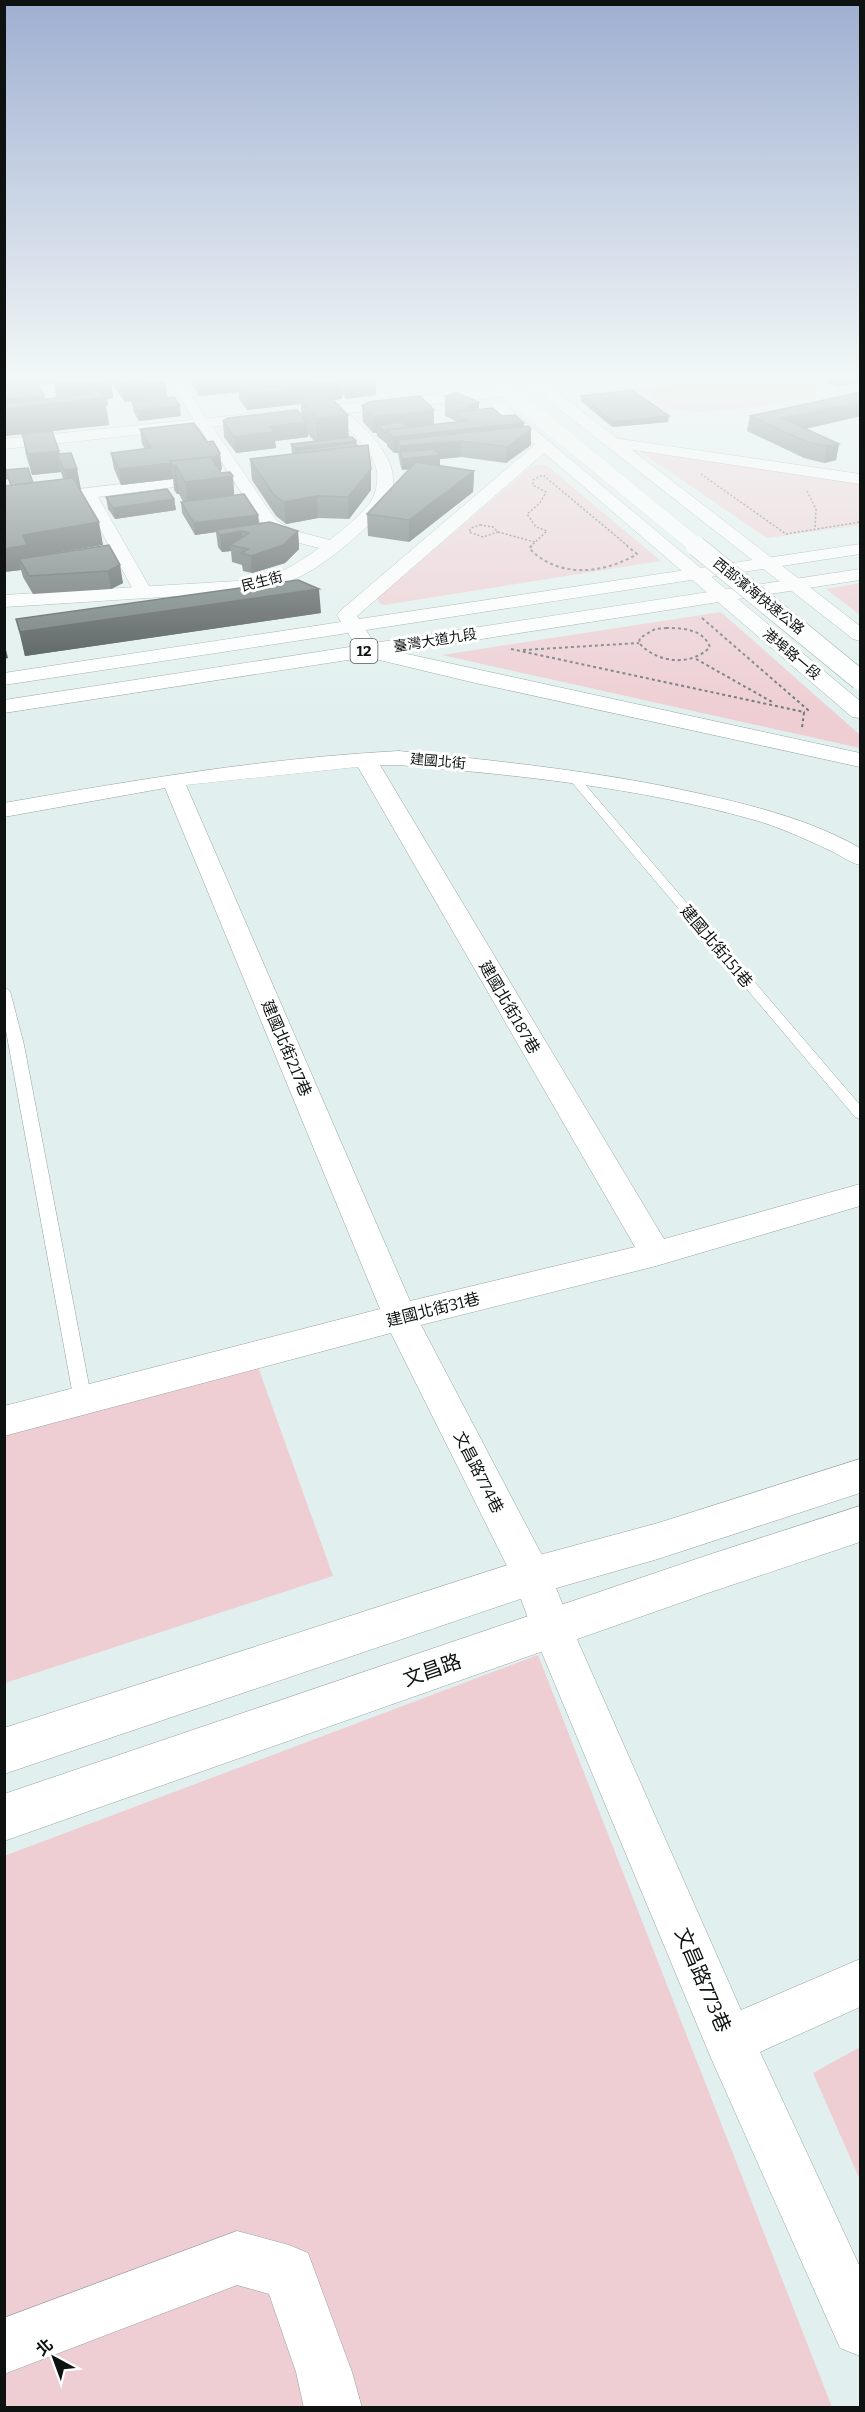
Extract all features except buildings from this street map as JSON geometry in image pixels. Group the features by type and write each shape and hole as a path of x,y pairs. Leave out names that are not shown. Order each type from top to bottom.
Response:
{"main road":[{"name":"民生街","path":"4,601 225,588 261,583 296,571 331,546 371,513 381,499 384,489"},
{"path":"500,489 357,632 471,676 861,760"},
{"name":"港埠路一段","path":"595,489 861,712"},
{"name":"西部濱海快速公路","path":"627,489 861,680"},
{"name":"西部濱海快速公路","path":"656,489 857,643"},
{"path":"673,489 776,568 857,643"},
{"name":"12","path":"776,568 861,537"},
{"name":"12","path":"703,579 776,568 861,549"},
{"name":"12","path":"703,579 776,568 861,561"},
{"name":"12","path":"776,568 861,574"},
{"name":"臺灣大道九段","path":"4,693 357,632 703,579"},
{"name":"臺灣大道九段","path":"4,679 357,632 703,579"},
{"name":"臺灣大道九段","path":"4,665 357,632"},
{"name":"臺灣大道九段","path":"4,707 357,632"},
{"path":"4,1751 532,1576 658,1541 861,1476"},
{"name":"文昌路","path":"4,1818 861,1524"}],"street":[{"path":"4,503 127,489"},
{"path":"248,489 274,527 293,537 331,546"},
{"path":"88,493 144,593"},
{"name":"建國北街","path":"4,810 173,780 365,759 410,759 520,769 654,790 760,814 838,845 861,858"},
{"name":"建國北街187巷","path":"365,759 656,1254"},
{"name":"建國北街217巷","path":"173,780 400,1317"},
{"name":"建國北街31巷","path":"4,1420 400,1317 656,1254 861,1195"},
{"name":"文昌路774巷","path":"400,1317 532,1576 552,1629"},
{"name":"文昌路773巷","path":"552,1629 729,2040 861,2328"},
{"path":"729,2040 861,1983"},
{"path":"4,2346 237,2258 290,2272 324,2372 333,2408"}],"lane":[{"name":"建國北街151巷","path":"573,777 861,1114"},
{"path":"4,992 17,1045 83,1401"}],"path":[{"path":"540,489 546,492 540,503 527,514 536,526 547,531 529,548 537,560 557,567 601,569 621,563 637,554 559,489"},
{"path":"721,489 786,534 861,522"},
{"path":"498,532 485,537 475,536 469,532 471,528 483,525 493,527 498,532 535,542"},
{"path":"697,619 704,618 808,710 804,712 800,747"},
{"path":"678,628 704,636 710,647 701,656 678,659 654,656 642,649 639,643 640,638 655,629 678,628"},
{"path":"516,651 639,643"},
{"path":"471,676 501,647 804,712"},
{"path":"696,659 778,706"}],"shaded area":[{"path":"506,489 574,489 661,561 384,605 379,603 378,598"},
{"path":"695,489 860,489 860,525 767,538"},
{"path":"860,583 860,615 826,589"},
{"path":"721,612 860,735 860,748 442,655"},
{"path":"257,1364 333,1576 5,1683 5,1429"},
{"path":"538,1655 832,2407 5,2407 4,1856"},
{"path":"860,2047 860,2180 813,2073"}]}
